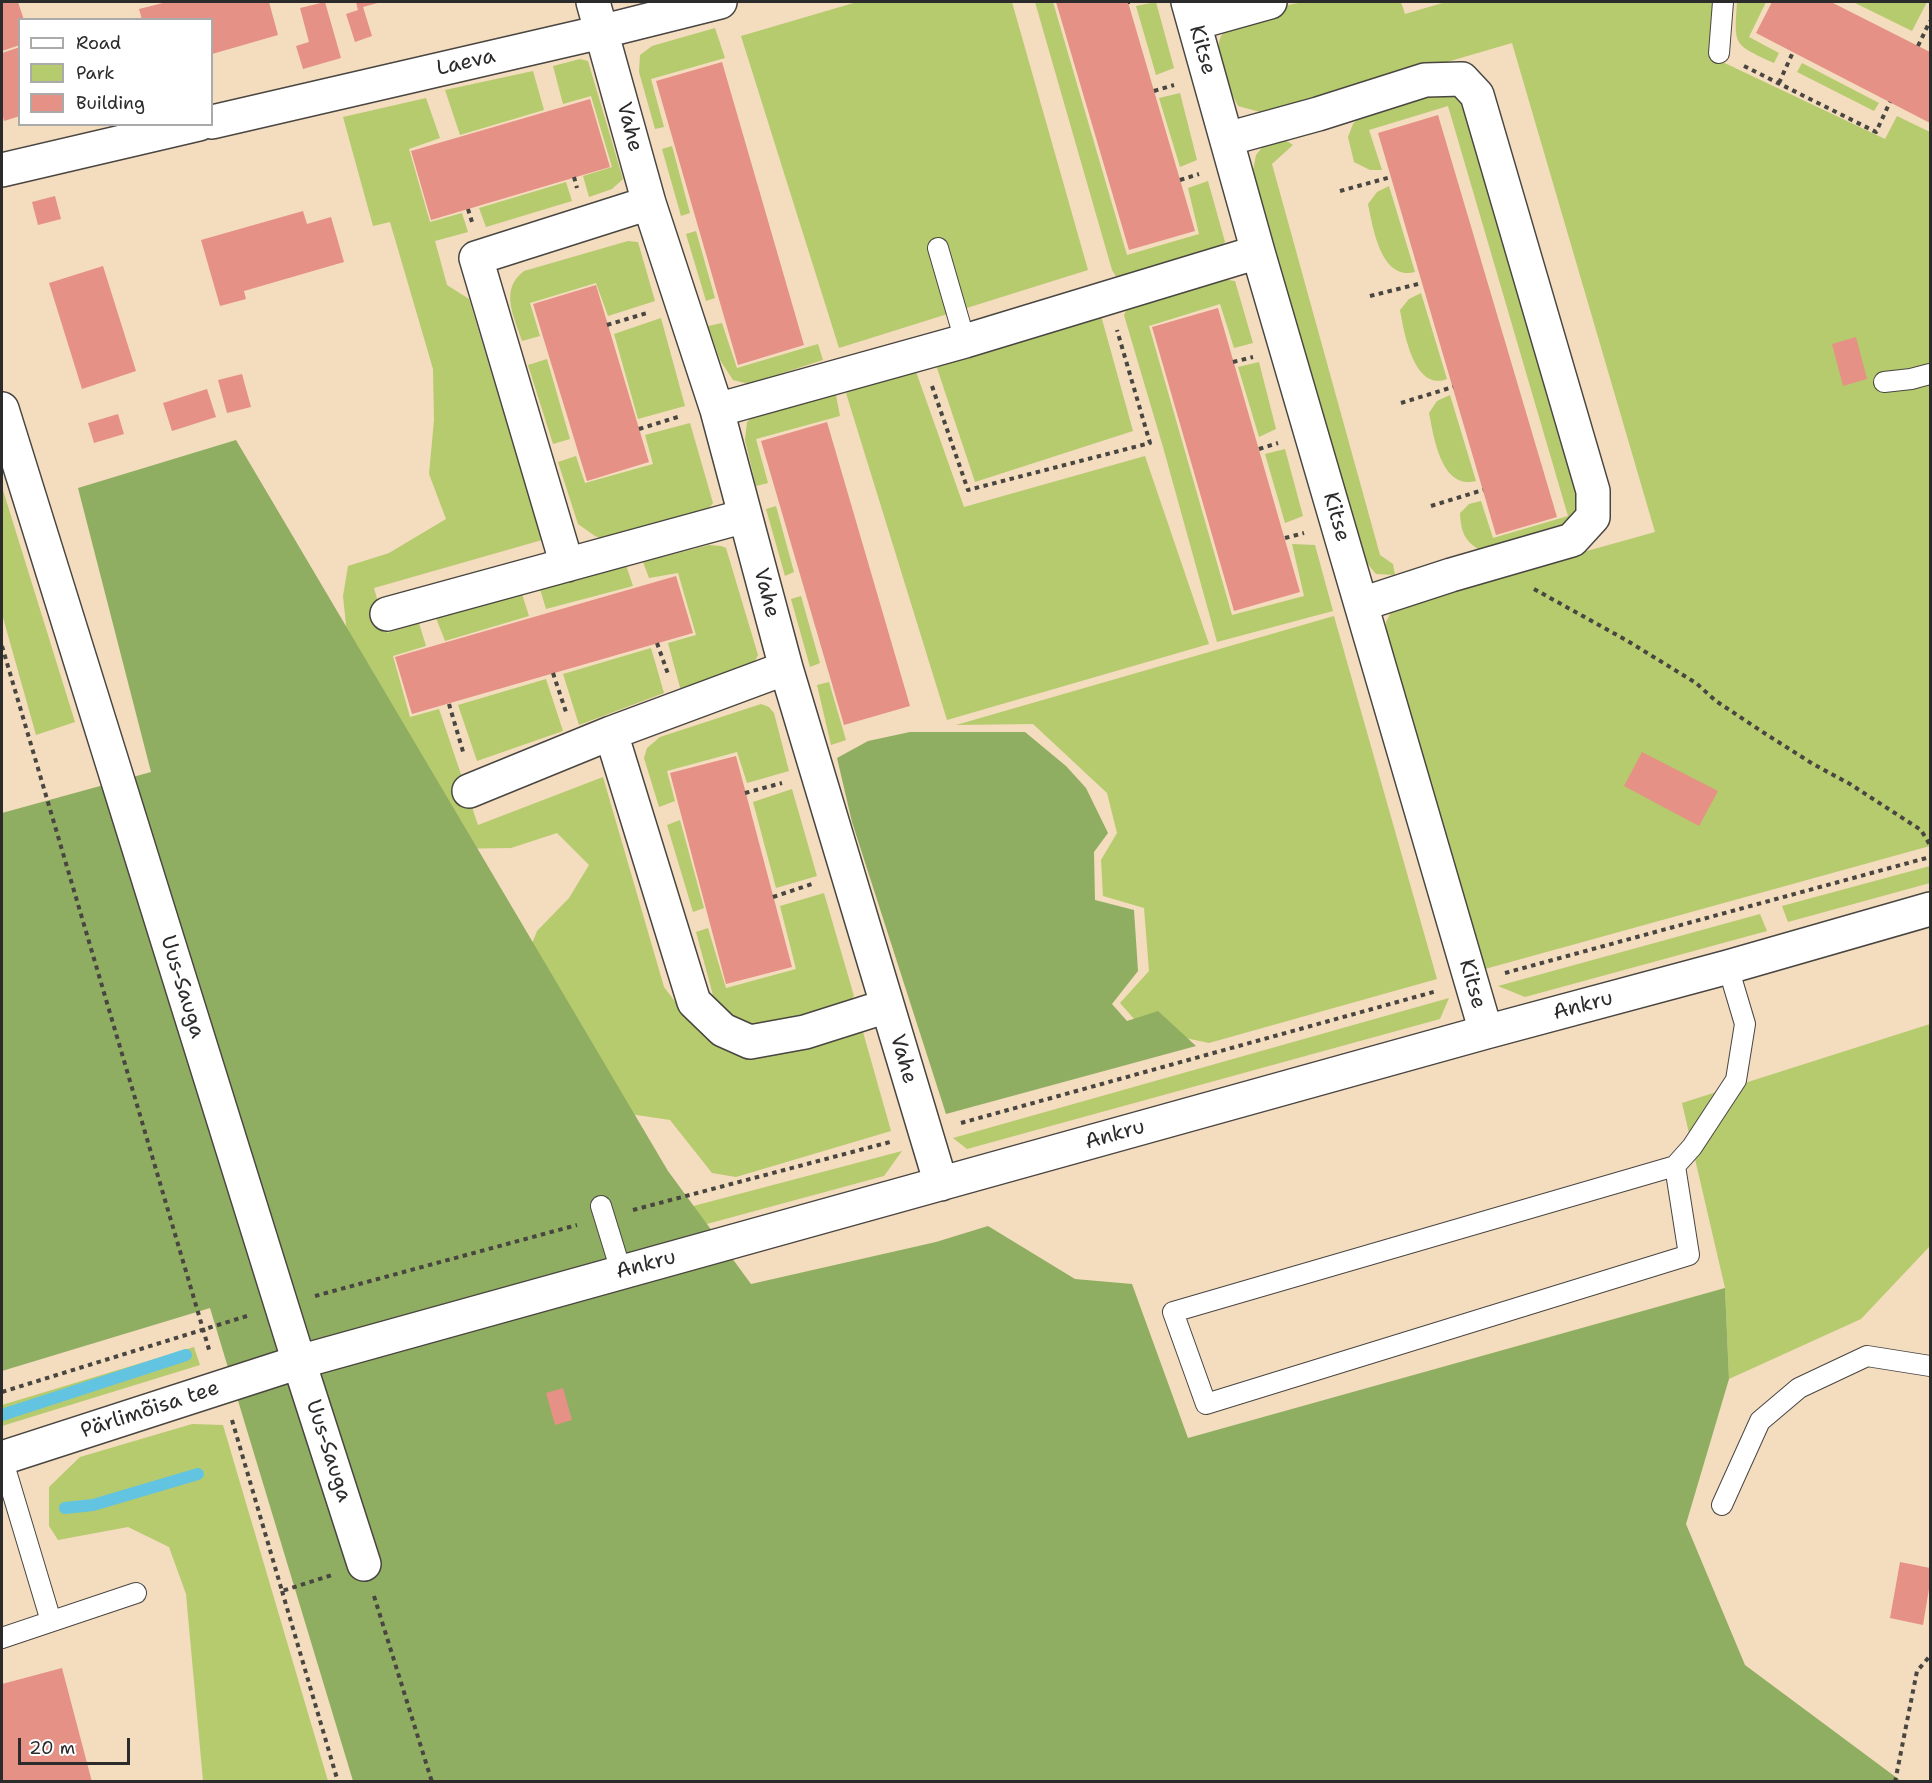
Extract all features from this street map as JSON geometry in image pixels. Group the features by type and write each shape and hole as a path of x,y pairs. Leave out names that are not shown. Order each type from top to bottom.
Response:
{"street":[{"name":"Laeva","path":"213,122 598,17 720,2"},
{"path":"1191,12 1270,2"},
{"name":"Kitse","path":"1191,12 1258,252 1486,1032"},
{"name":"Vahe","path":"598,17 649,203 717,410 786,668 941,1184"},
{"path":"1227,139 1318,114 1425,80 1462,79 1477,95 1593,491 1593,517 1572,540 1362,604"},
{"path":"2,170 190,126"},
{"path":"567,565 477,258 649,203"},
{"path":"717,410 965,341 1258,252"},
{"name":"Uus-Sauga","path":"2,410 364,1564"},
{"path":"387,614 745,516"},
{"path":"472,790 611,733 786,668"},
{"path":"611,733 694,1002 701,1009 723,1030 750,1042 805,1032 887,1006"},
{"name":"Ankru","path":"299,1362 621,1271 1728,967 1930,909"},
{"name":"Pärlimõisa tee","path":"2,1458 299,1362"}],"lane":[{"path":"1719,53 1723,2"},
{"path":"938,248 965,341"},
{"path":"1884,382 1911,380 1930,375"},
{"path":"1675,1166 1689,1255 1206,1404 1173,1312 1675,1166 1692,1147 1736,1080 1745,1024 1728,967"},
{"path":"603,1212 621,1271"},
{"path":"1722,1505 1760,1420 1799,1388 1866,1356 1930,1366"},
{"path":"2,1458 51,1621"},
{"path":"2,1638 136,1593"}],"path":[{"path":"1918,46 1930,21"},
{"path":"1779,83 1793,52"},
{"path":"1719,53 1876,132 1890,102"},
{"path":"1154,90 1176,85"},
{"path":"1180,180 1201,174"},
{"path":"1340,191 1391,177"},
{"path":"1370,296 1422,283"},
{"path":"920,354 968,490 1150,443 1108,298"},
{"path":"608,325 652,311"},
{"path":"1401,403 1453,387"},
{"path":"639,429 683,416"},
{"path":"1431,506 1483,490"},
{"path":"1497,562 1542,595 1626,639 1696,683 1716,701 1761,731 1921,830 1930,844"},
{"path":"2,646 338,1782"},
{"path":"449,704 472,790"},
{"path":"746,794 789,781"},
{"path":"2,1392 281,1305 603,1212 924,1133 1930,857"},
{"path":"773,897 818,882"},
{"path":"282,1591 364,1564 432,1782"},
{"path":"1895,1782 1917,1671 1930,1656"}],"green space":[{"path":"857,2 1012,2 1088,270 839,348 741,36"},
{"path":"1035,2 1053,2 1127,255 1199,234 1188,188 1208,181 1225,242 1216,252 1119,281 1112,270"},
{"path":"1156,2 1174,68 1156,75 1136,6"},
{"path":"1302,2 1401,2 1405,14 1446,2 1715,2 1712,57 1885,139 1897,116 1930,132 1930,846 1485,969 1386,636 1386,622 1392,610 1415,599 1655,532 1512,43 1313,101 1260,112 1238,106 1220,55 1221,37 1228,28 1251,15"},
{"path":"1737,2 1766,2 1749,37 1779,53 1774,63 1750,52 1739,42 1736,27"},
{"path":"1853,2 1927,2 1912,31"},
{"path":"715,28 725,58 651,79 664,127 655,129 639,72 640,55 652,46"},
{"path":"580,59 588,61 623,179 612,189 589,197 583,176 612,167 591,96 563,104 553,66"},
{"path":"1802,63 1879,103 1874,111 1797,72"},
{"path":"533,71 544,110 460,135 445,90"},
{"path":"1436,90 1462,97 1584,507 1570,529 1480,550 1467,539 1461,525 1460,513 1469,504 1481,501 1493,538 1568,516 1448,106 1369,130 1382,170 1370,170 1354,162 1348,137 1353,124 1364,112"},
{"path":"1180,93 1197,160 1180,167 1159,98"},
{"path":"426,98 440,138 409,149 430,222 462,213 468,232 435,241 447,285 469,299 542,540 374,588 387,633 419,623 426,646 393,656 410,717 439,709 478,825 603,777 664,987 676,1003 702,1029 854,1028 863,1032 891,1131 736,1177 712,1173 670,1120 596,1109 522,969 537,931 569,898 589,865 557,833 511,848 447,849 351,672 343,596 348,566 389,553 446,519 429,474 434,420 433,369 390,222 373,226 343,117"},
{"path":"1282,138 1293,145 1272,164 1380,555 1393,564 1395,575 1376,574 1366,562 1253,171 1256,155 1268,140"},
{"path":"672,146 690,213 681,216 662,149"},
{"path":"566,182 572,201 486,227 479,208"},
{"path":"1389,186 1415,272 1403,273 1394,269 1387,261 1376,238 1368,204 1377,192"},
{"path":"696,231 715,298 706,301 686,234"},
{"path":"628,241 638,242 655,301 608,316 596,283 530,303 540,336 522,341 510,295 516,278 524,271"},
{"path":"1221,279 1235,281 1253,343 1234,348 1220,304 1149,326 1232,615 1304,596 1292,544 1315,545 1333,611 1217,642 1124,315 1131,301"},
{"path":"1421,293 1447,379 1436,381 1426,377 1413,358 1404,332 1400,310 1409,299"},
{"path":"1100,312 1133,431 975,482 935,362"},
{"path":"661,318 685,406 638,419 614,334"},
{"path":"722,323 737,368 818,344 823,360 749,384 733,380 720,360 708,326"},
{"path":"547,359 570,439 553,444 528,365"},
{"path":"1259,362 1276,429 1259,437 1238,367"},
{"path":"914,366 964,507 1145,456 1209,644 947,720 846,393"},
{"path":"835,390 840,416 756,439 768,483 756,486 745,440 747,422 757,413"},
{"path":"1450,395 1476,481 1464,482 1455,478 1447,470 1437,447 1429,413 1437,401"},
{"path":"690,423 713,503 704,514 606,540 595,536 578,524 558,462 576,456 585,483 653,464 645,435"},
{"path":"236,440 668,1171 751,1284 936,1242 988,1226 1075,1279 1132,1284 1188,1438 1725,1288 1729,1379 1686,1524 1745,1665 1901,1781 353,1781 210,1308 2,1371 2,813 151,772 78,488"},
{"path":"1285,449 1303,516 1285,523 1265,454"},
{"path":"2,487 75,722 36,735 2,614"},
{"path":"776,506 794,572 785,576 766,509"},
{"path":"709,545 726,548 758,655 753,665 681,691 668,643 696,635 678,573 649,578 643,562"},
{"path":"626,565 633,586 546,609 540,589"},
{"path":"522,594 529,616 445,641 436,618"},
{"path":"801,596 820,663 810,667 791,599"},
{"path":"1334,616 1437,979 1209,1043 1143,1029 1120,1003 1149,971 1144,908 1103,896 1101,860 1117,833 1107,793 1033,724 956,725"},
{"path":"651,648 664,693 579,725 563,674"},
{"path":"546,679 563,731 477,761 458,705"},
{"path":"829,682 846,740 831,745 817,685"},
{"path":"761,704 769,707 774,713 789,771 747,783 737,752 667,771 675,801 659,807 644,758 647,748 660,737"},
{"path":"910,732 1025,732 1066,766 1086,788 1108,833 1094,852 1095,900 1134,910 1138,971 1112,1004 1127,1021 1158,1011 1196,1046 946,1114 852,822 837,758 868,741"},
{"path":"792,789 817,876 776,888 753,802"},
{"path":"680,820 704,908 693,912 667,825"},
{"path":"1930,866 1930,883 1788,922 1782,906"},
{"path":"824,893 854,996 845,1005 761,1025 745,1026 730,1016 714,999 696,932 708,928 726,988 796,969 780,906"},
{"path":"1760,914 1767,931 1525,997 1498,986"},
{"path":"1449,998 1440,1019 967,1149 953,1138"},
{"path":"1930,1024 1930,1246 1861,1319 1729,1379 1725,1288 1682,1103"},
{"path":"902,1151 884,1176 644,1241 625,1224"},
{"path":"194,1347 200,1365 2,1426 2,1405"},
{"path":"192,1424 223,1425 328,1781 203,1781 186,1594 169,1547 128,1527 58,1540 49,1526 49,1487 80,1457"}],"building":[{"path":"2,2 18,2 23,18 18,18 18,46 2,51"},
{"path":"167,2 269,2 278,35 213,54 213,18 141,18 139,9"},
{"path":"325,2 341,58 303,69 296,46 309,42 300,8"},
{"path":"356,2 381,2 363,7 372,36 355,42 346,14 358,10"},
{"path":"1056,2 1128,2 1195,231 1129,250"},
{"path":"1772,2 1831,2 1930,52 1930,123 1756,33"},
{"path":"18,48 18,117 4,121 2,112 2,53"},
{"path":"722,62 804,345 738,365 656,81"},
{"path":"590,99 610,167 431,220 411,151"},
{"path":"1438,115 1557,517 1496,535 1378,133"},
{"path":"55,196 61,219 38,225 32,202"},
{"path":"303,211 307,224 331,217 344,262 244,291 246,299 220,306 201,240"},
{"path":"103,266 136,371 82,389 49,283"},
{"path":"596,285 649,462 587,481 533,304"},
{"path":"1218,308 1300,592 1234,611 1152,327"},
{"path":"1856,337 1867,379 1843,386 1832,344"},
{"path":"242,374 251,407 227,413 218,380"},
{"path":"207,389 216,417 172,431 163,403"},
{"path":"118,414 124,434 94,443 88,423"},
{"path":"827,422 910,706 844,725 761,441"},
{"path":"676,576 693,633 412,714 395,657"},
{"path":"1642,752 1718,791 1699,826 1624,786"},
{"path":"736,756 792,967 726,984 670,773"},
{"path":"563,1388 572,1420 555,1425 546,1393"},
{"path":"1900,1562 1930,1568 1930,1583 1923,1625 1890,1618"},
{"path":"62,1668 92,1782 2,1782 2,1684"}],"waterway":[{"path":"2,1415 186,1355"},
{"path":"65,1508 93,1505 198,1474"}]}
